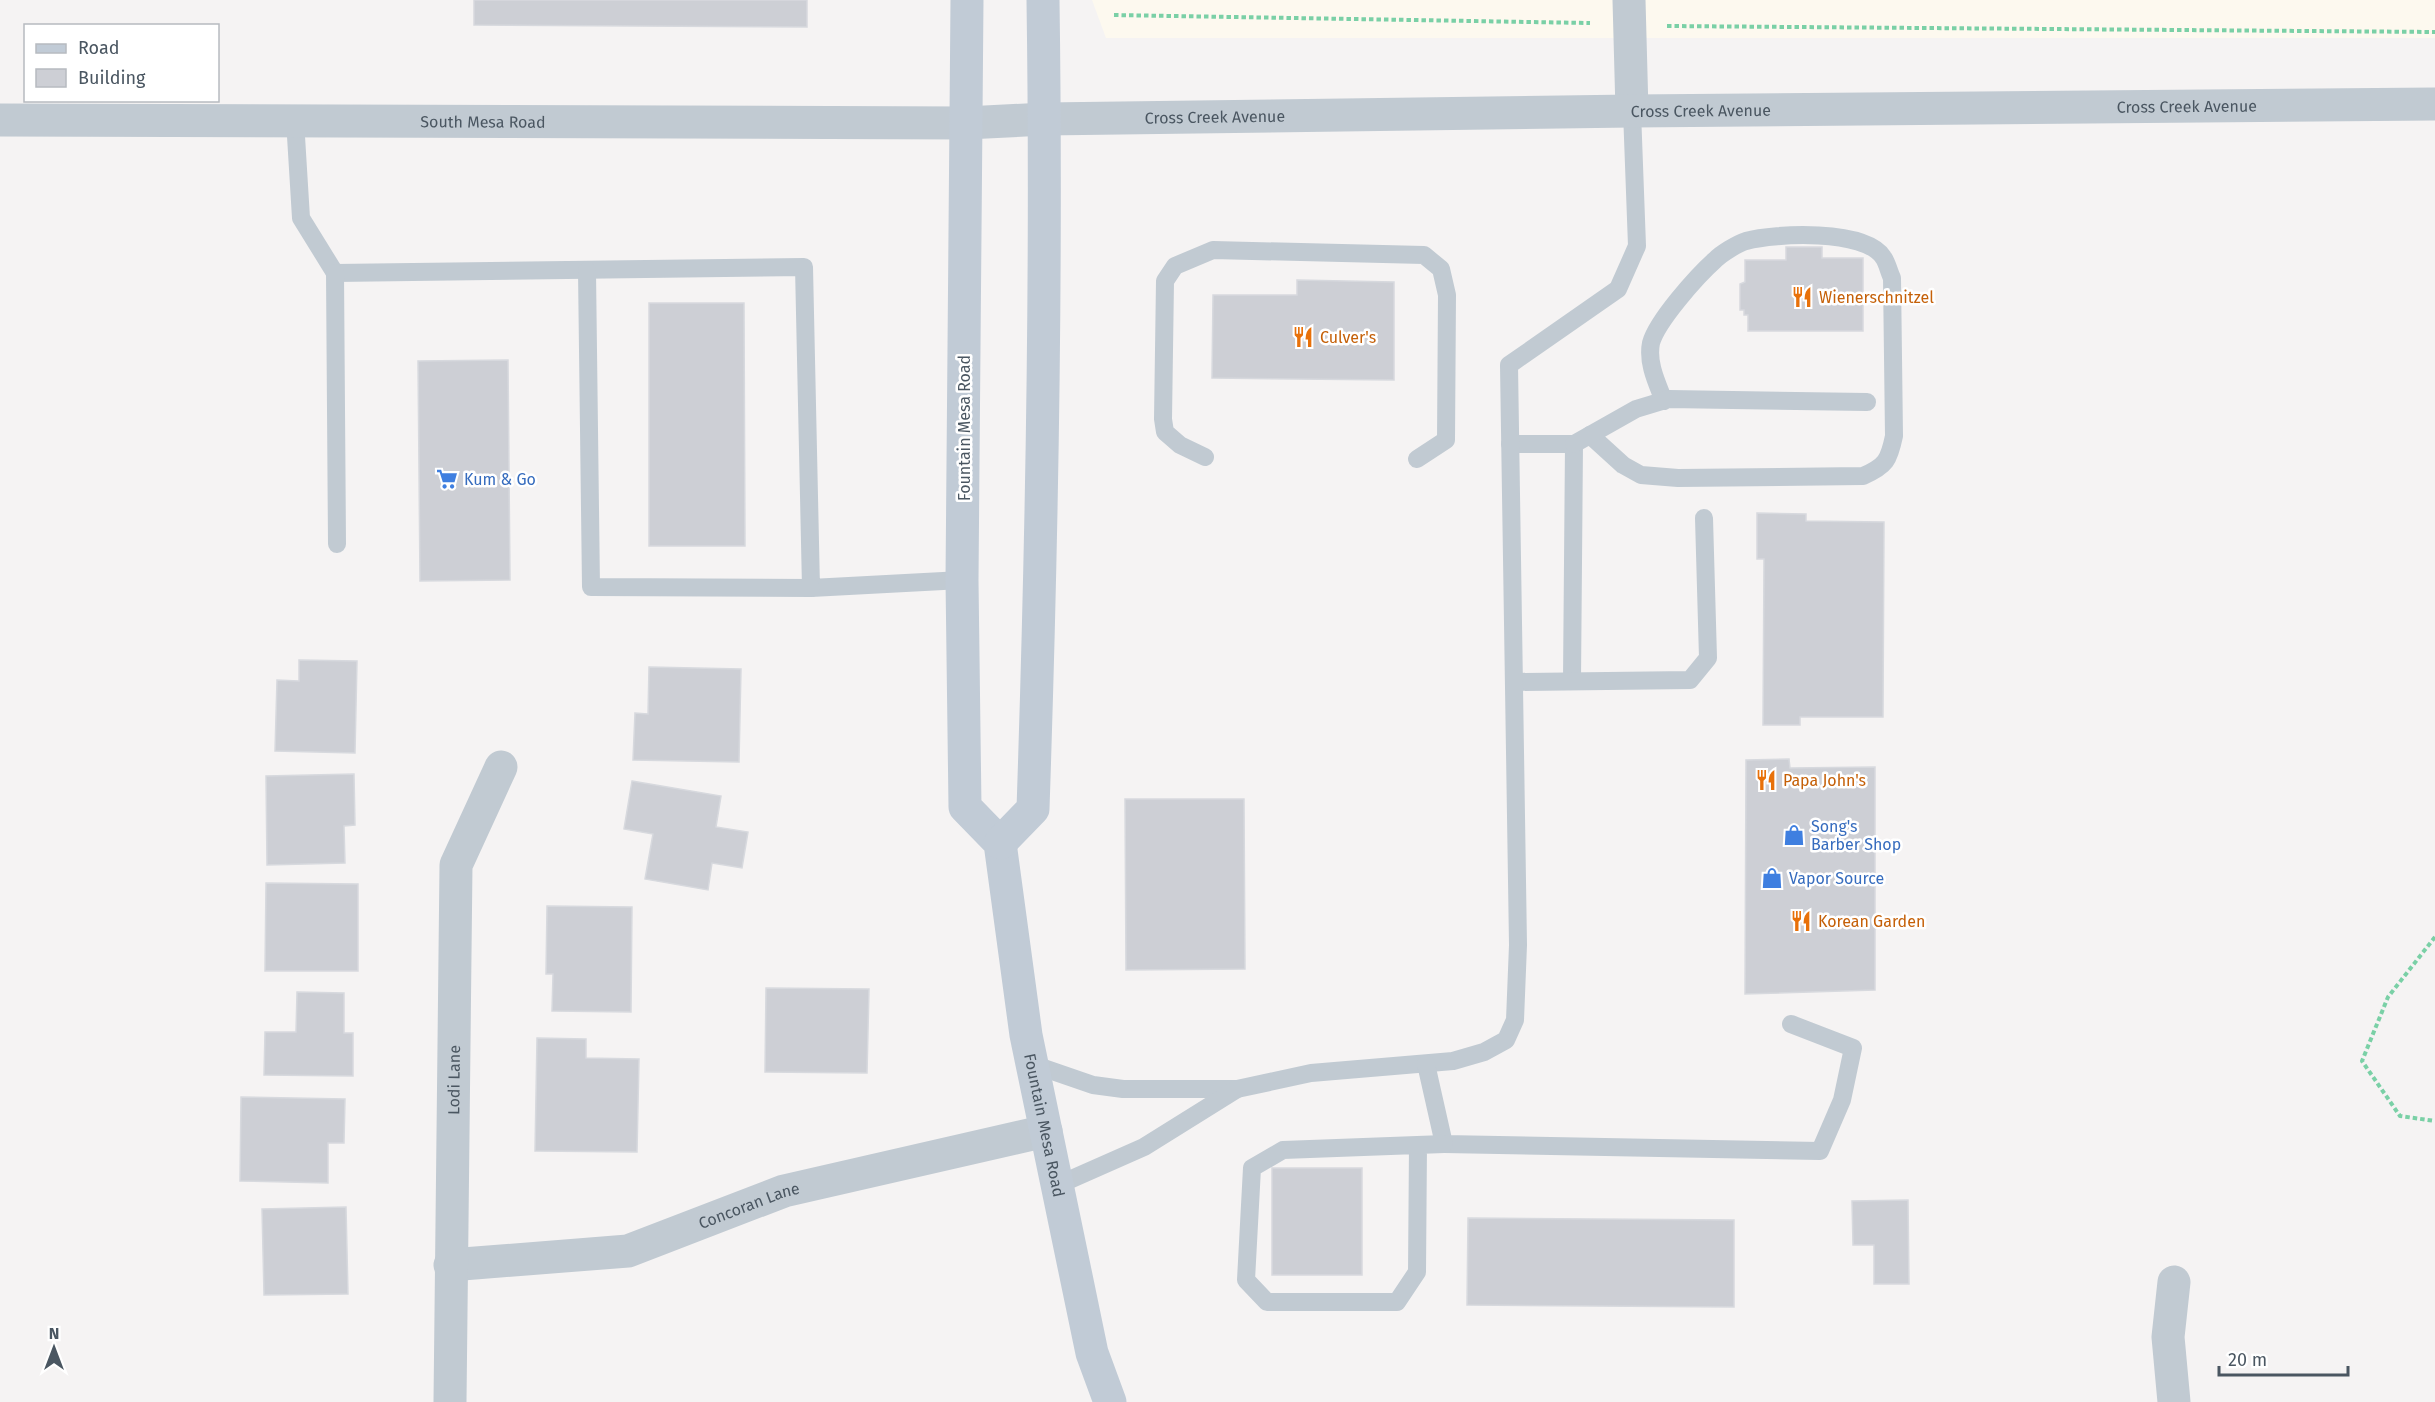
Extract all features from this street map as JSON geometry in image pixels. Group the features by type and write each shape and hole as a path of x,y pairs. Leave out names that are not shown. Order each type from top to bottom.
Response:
{"main road":[{"name":"Fountain Mesa Road","path":"967,0 963,580 965,807 1000,843 1026,1035 1092,1353 1110,1402"},
{"path":"1000,843 1033,809 1040,603 1045,119 1043,0"}],"street":[{"path":"1629,12 1632,111"},
{"name":"Cross Creek Avenue","path":"966,123 1045,119 1632,111 2435,104"},
{"name":"South Mesa Road","path":"0,120 966,123"},
{"name":"Lodi Lane","path":"450,1402 456,865 501,767"},
{"name":"Concoran Lane","path":"450,1265 628,1251 784,1191 1046,1131"},
{"path":"2174,1282 2168,1337 2174,1402"}],"lane":[{"path":"1032,1064 1093,1085 1123,1089 1237,1089 1311,1073 1454,1061 1484,1052 1506,1040 1515,1020 1518,945 1509,365 1618,289 1637,246 1632,111"},
{"path":"296,120 301,218 335,273 337,544"},
{"path":"1582,440 1641,475 1678,478 1863,476 1879,469 1890,456 1894,436 1892,278 1883,256 1869,246 1850,239 1792,236 1745,242 1716,258 1663,318 1651,344 1652,368 1664,401"},
{"path":"1205,457 1180,445 1165,432 1163,419 1165,281 1175,266 1213,250 1424,255 1440,269 1447,295 1446,440 1417,459"},
{"path":"335,273 804,267 811,588"},
{"path":"587,271 591,587 811,588 963,580"},
{"path":"1510,444 1582,440 1636,409 1669,399 1867,402"},
{"path":"1572,681 1582,440"},
{"path":"1514,682 1690,680 1708,658 1704,518"},
{"path":"1418,1144 1418,1272 1397,1302 1267,1302 1246,1280 1252,1168 1283,1150 1418,1144 1444,1144 1820,1151 1842,1100 1853,1048 1791,1024"},
{"path":"1426,1064 1444,1144"},
{"path":"1058,1185 1144,1147 1237,1089"}],"path":[{"path":"1114,15 1629,12 1758,28 2435,32"},
{"path":"2435,937 2388,997 2362,1061 2400,1116 2435,1121"}],"shaded area":[{"path":"1092,0 2435,0 2435,38 1106,38"}],"building":[{"path":"474,0 807,0 807,27 474,25"},
{"name":"Wienerschnitzel","path":"1786,247 1822,247 1822,258 1863,258 1863,331 1748,331 1748,315 1744,315 1744,310 1740,310 1740,284 1745,282 1745,260 1786,260"},
{"name":"Culver's","path":"1297,280 1394,282 1394,380 1212,378 1213,295 1297,295"},
{"path":"649,303 744,303 745,546 649,546"},
{"path":"508,360 510,580 420,581 418,361"},
{"path":"1757,513 1806,514 1806,521 1884,522 1883,717 1800,717 1800,725 1763,725 1764,559 1757,559"},
{"path":"299,660 357,661 355,753 275,751 277,680 299,681"},
{"path":"649,667 741,669 739,762 633,760 635,713 648,714"},
{"path":"1789,759 1790,768 1875,767 1875,990 1745,994 1746,760"},
{"path":"354,774 355,825 344,826 345,863 267,865 266,776"},
{"path":"632,781 721,796 716,827 748,832 742,868 712,863 708,890 645,879 653,834 624,829"},
{"path":"1125,799 1244,799 1245,969 1126,970"},
{"path":"266,883 358,884 358,971 265,971"},
{"path":"547,906 632,907 631,1012 552,1011 553,974 546,974"},
{"path":"766,988 869,989 867,1073 765,1072"},
{"path":"297,992 344,993 344,1033 353,1033 353,1076 264,1075 265,1032 296,1032"},
{"path":"537,1038 586,1039 586,1058 639,1059 637,1152 535,1151"},
{"path":"241,1097 345,1099 344,1143 328,1143 328,1183 240,1181"},
{"path":"1272,1168 1362,1168 1362,1275 1272,1275"},
{"path":"1908,1200 1909,1284 1874,1284 1874,1245 1853,1245 1852,1201"},
{"path":"346,1207 348,1294 264,1295 262,1209"},
{"path":"1468,1218 1734,1220 1734,1307 1467,1305"}],"place":[{"name":"Wienerschnitzel","path":"1802,297"},
{"name":"Culver's","path":"1303,337"},
{"name":"Kum & Go","path":"447,479"},
{"name":"Papa John's","path":"1766,780"},
{"name":"Song's Barber Shop","path":"1794,835"},
{"name":"Vapor Source","path":"1772,878"},
{"name":"Korean Garden","path":"1801,921"}]}
